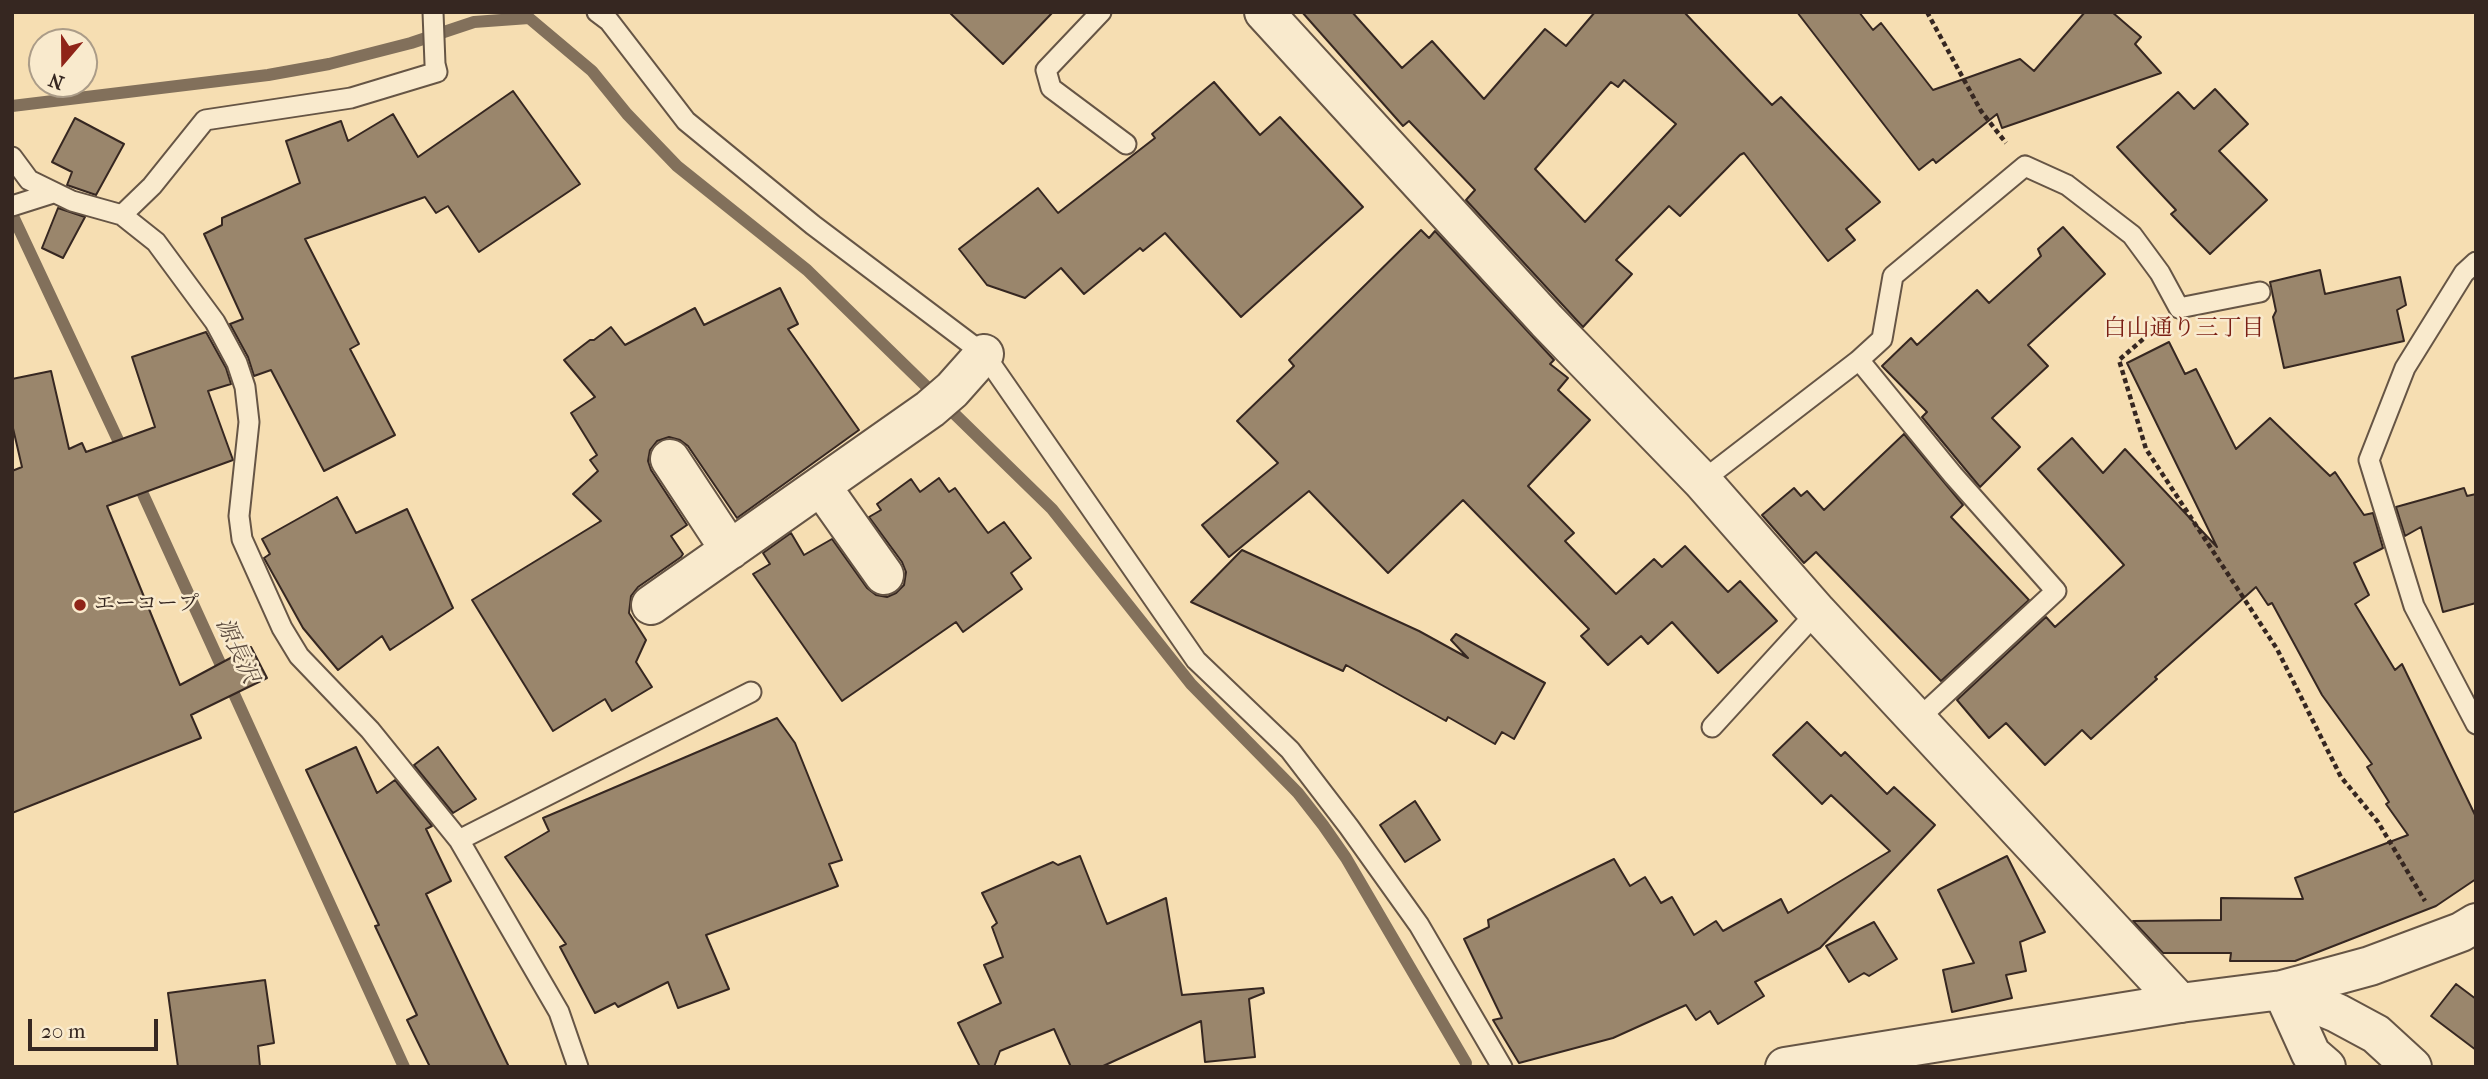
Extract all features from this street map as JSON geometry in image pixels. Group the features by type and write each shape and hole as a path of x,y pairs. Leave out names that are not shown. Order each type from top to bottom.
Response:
{"street":[{"path":"1264,12 1521,293 1702,481 1817,612 2180,1003"},
{"path":"651,605 941,400 984,355"},
{"path":"670,459 730,550"},
{"path":"821,486 884,575"},
{"path":"1786,1067 2180,1003 2282,990 2370,966 2462,930"},
{"path":"2282,990 2311,1054 2326,1067"},
{"path":"2282,990 2337,1013 2376,1034 2412,1067"}],"lane":[{"path":"122,215 152,186 205,120 351,98 437,72 433,12"},
{"path":"597,12 609,21 686,121 814,225 984,355 1196,660 1290,750 1349,827 1419,925 1502,1067"},
{"path":"1101,12 1046,70 1051,88 1126,144"},
{"path":"12,157 29,180 72,201 122,215 156,242 215,322 237,363 245,387 249,422 239,516 242,539 282,628 299,656 370,730 459,840 559,1012 578,1067"},
{"path":"1702,481 1859,360 1882,339 1893,276 2025,166 2067,185 2132,235 2160,273 2179,308 2260,292"},
{"path":"20,203 53,192"},
{"path":"2476,262 2464,273 2404,368 2369,460 2414,606 2476,724"},
{"path":"1859,360 1953,475 2056,591 1917,719"},
{"path":"1712,727 1817,612"},
{"path":"459,840 751,692"}],"path":[{"path":"1927,12 1981,111 2025,166"},
{"path":"2179,308 2119,360 2146,449 2277,649 2341,777 2462,930"}],"building":[{"path":"949,12 1053,12 1003,64"},
{"path":"1302,12 1352,12 1402,68 1432,41 1484,99 1545,29 1566,46 1595,12 1684,12 1772,105 1781,97 1880,202 1846,229 1855,240 1828,261 1744,153 1680,216 1669,206 1616,260 1632,274 1583,327 1466,200 1475,190 1409,121 1403,126","holes":["1624,80 1676,124 1585,222 1535,169 1611,82 1618,87"]},
{"path":"1797,12 1859,12 1873,30 1881,23 1933,90 2020,59 2034,71 2085,12 2112,12 2141,37 2135,44 2161,73 2002,128 1997,114 1936,163 1933,159 1919,170"},
{"path":"1214,82 1260,135 1280,117 1363,207 1241,317 1165,233 1143,251 1140,248 1084,294 1061,268 1025,298 987,285 959,249 1038,188 1058,213 1155,138 1152,134"},
{"path":"2215,89 2248,124 2219,151 2267,200 2210,254 2171,214 2176,210 2117,147 2178,92 2194,109"},
{"path":"513,91 580,184 479,252 448,206 436,213 425,197 305,239 359,344 350,349 395,435 324,471 271,370 254,376 248,357 230,324 243,319 204,234 222,225 222,218 300,183 286,141 341,121 348,141 393,114 418,157"},
{"path":"75,118 124,144 96,195 67,185 72,172 52,162"},
{"path":"58,208 85,217 63,258 42,248"},
{"path":"2063,227 2105,274 2028,345 2048,366 1992,418 2020,447 1980,487 1922,417 1927,412 1882,366 1911,338 1917,345 1977,290 1989,303 2041,256 2038,249"},
{"path":"1421,230 1429,238 1435,231 1554,360 1550,364 1568,378 1558,390 1590,420 1528,486 1574,533 1565,541 1616,594 1654,559 1662,567 1685,546 1728,592 1740,581 1777,621 1718,673 1672,622 1648,644 1641,636 1608,665 1581,636 1589,629 1463,500 1388,573 1309,491 1229,557 1202,525 1278,463 1237,421 1294,366 1289,360"},
{"path":"2320,270 2325,294 2400,277 2406,305 2397,310 2404,341 2284,368 2273,317 2276,311 2270,282"},
{"path":"780,288 798,324 788,329 859,430 737,518 688,446 669,437 657,441 650,450 648,461 651,470 687,525 671,536 683,554 681,557 638,587 631,596 629,613 646,640 636,662 652,687 612,711 605,699 553,731 472,600 601,521 573,494 598,471 590,460 597,455 571,413 595,397 564,360 611,327 625,345 695,308 704,325"},
{"name":"エーコープ","path":"206,332 226,368 231,384 208,391 233,460 107,506 180,685 251,647 267,678 191,715 201,738 12,813 12,471 22,467 12,424 12,379 51,371 69,449 82,443 86,452 155,427 132,357"},
{"path":"2169,342 2185,374 2196,369 2236,449 2270,418 2330,476 2335,472 2364,515 2373,513 2383,548 2354,563 2369,595 2355,604 2395,670 2402,664 2476,817 2476,879 2436,906 2295,961 2230,961 2231,953 2163,953 2133,921 2221,920 2221,898 2303,899 2295,878 2408,835 2386,804 2389,802 2367,767 2372,764 2322,695 2272,603 2268,605 2256,587 2155,677 2157,679 2091,739 2082,730 2045,765 2006,723 1989,738 1957,700 2046,617 2055,627 2124,565 2038,469 2072,438 2103,473 2125,449 2217,547 2127,363"},
{"path":"1904,434 1963,505 1951,517 2029,600 1941,681 1816,552 1804,563 1762,515 1794,488 1801,496 1807,491 1824,510"},
{"path":"939,478 949,492 955,488 988,533 1004,522 1031,558 1011,573 1022,589 963,632 956,622 842,701 753,574 770,564 763,553 791,533 804,555 832,539 867,588 876,595 887,597 896,593 904,585 906,572 902,562 869,517 881,510 877,504 911,479 920,492"},
{"path":"2464,488 2467,496 2476,494 2476,603 2443,612 2421,527 2405,536 2396,507"},
{"path":"337,497 356,533 407,509 453,608 390,650 382,636 338,670 303,628 264,558 270,554 262,539"},
{"path":"1242,550 1419,631 1468,658 1451,640 1456,634 1545,683 1514,739 1502,732 1495,744 1448,717 1446,721 1346,665 1343,671 1191,602"},
{"path":"777,718 795,743 842,860 829,864 838,886 706,935 729,989 678,1008 668,982 618,1007 615,1003 595,1013 560,947 566,944 505,857 549,831 543,818"},
{"path":"1807,722 1841,756 1845,752 1887,794 1894,787 1935,825 1820,948 1755,982 1764,996 1718,1024 1710,1011 1696,1020 1686,1005 1613,1038 1519,1063 1493,1020 1502,1018 1464,939 1489,927 1488,920 1614,859 1630,886 1645,877 1661,903 1672,897 1694,935 1716,921 1723,931 1781,899 1788,913 1890,851 1831,795 1822,804 1773,755"},
{"path":"356,747 377,793 395,780 432,826 426,829 451,881 426,894 509,1067 430,1067 407,1020 417,1015 375,926 379,925 306,770"},
{"path":"438,747 476,799 453,813 414,765"},
{"path":"1415,801 1440,840 1405,862 1380,825"},
{"path":"1080,856 1107,924 1166,898 1182,995 1263,988 1264,993 1249,999 1255,1057 1205,1062 1201,1021 1101,1067 1071,1067 1054,1029 1000,1051 994,1067 980,1067 958,1023 1001,1003 984,965 1003,957 992,927 997,923 982,893 1053,862 1058,865"},
{"path":"2007,856 2045,932 2020,942 2026,971 2006,975 2012,998 1952,1012 1943,970 1974,963 1938,890"},
{"path":"1874,922 1897,959 1869,976 1864,973 1849,982 1826,946"},
{"path":"265,980 274,1043 258,1046 260,1067 178,1067 168,993"},
{"path":"2456,984 2476,999 2476,1050 2431,1016"}],"waterway":[{"path":"12,106 268,75 329,64 411,43 474,22 529,18 592,71 627,114 677,166 807,270 1052,509 1191,684 1298,793 1323,825 1346,858 1466,1063"},
{"name":"源長沢","path":"12,214 125,455"},
{"name":"源長沢","path":"137,481 404,1067"}],"place":[{"name":"エーコープ","path":"80,605"}],"district":[{"name":"白山通り三丁目","path":"2184,329"}]}
